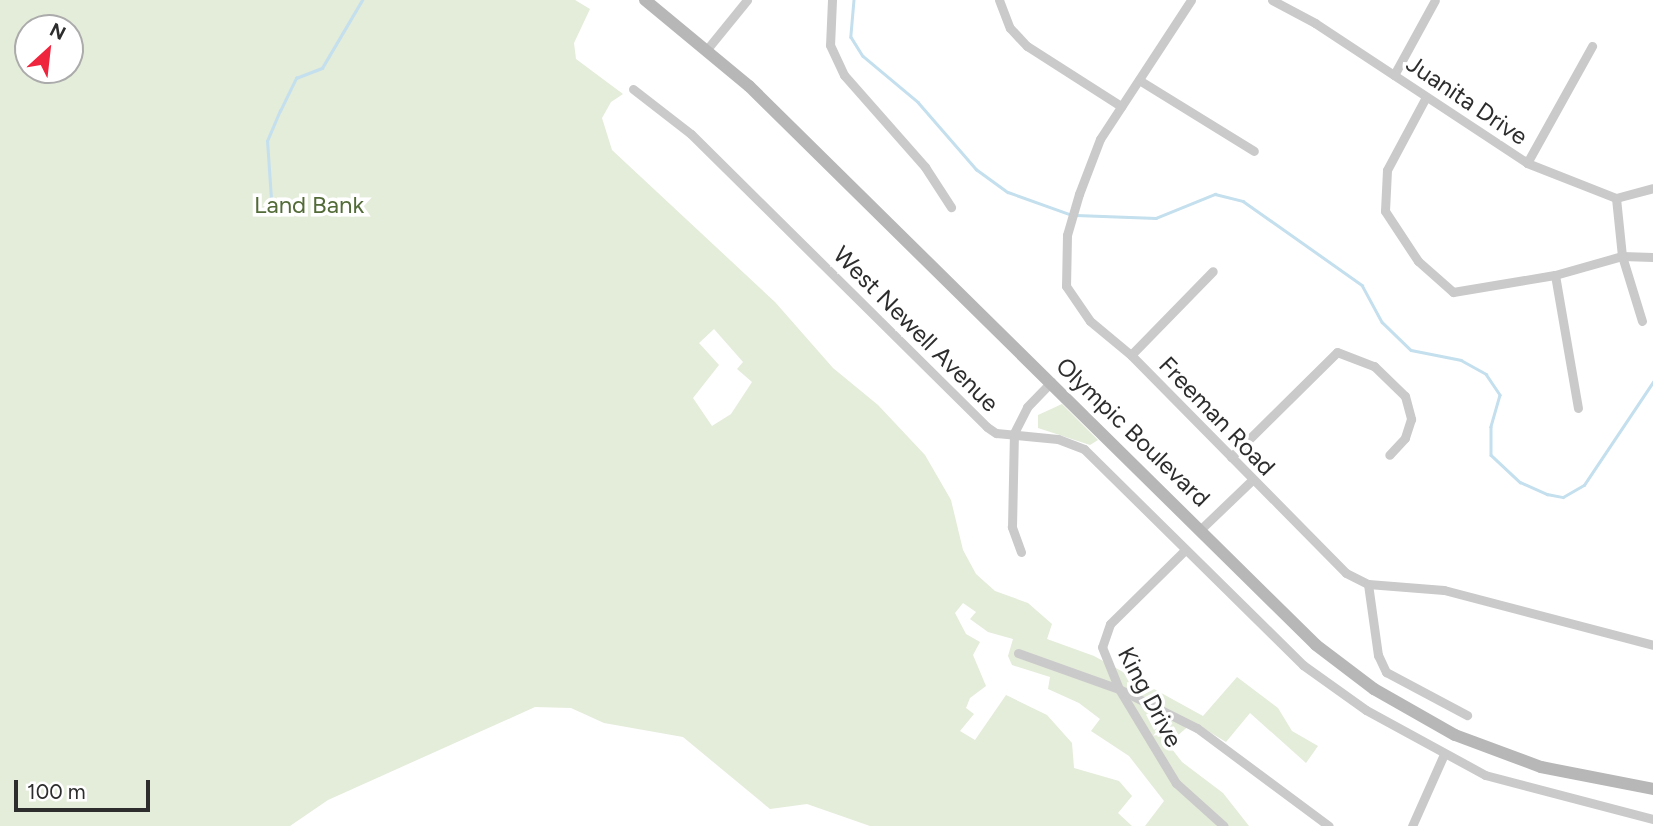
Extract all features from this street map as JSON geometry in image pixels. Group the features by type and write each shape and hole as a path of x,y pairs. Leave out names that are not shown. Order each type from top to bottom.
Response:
{"main road":[{"name":"Olympic Boulevard","path":"645,0 708,48 1202,528 1316,645 1374,689 1455,735 1502,753 1593,780 1653,789"}],"street":[{"path":"708,48 747,0"},
{"path":"832,0 830,46 844,75 925,167 951,207"},
{"path":"999,0 1010,28 1027,46 1121,106"},
{"name":"Freeman Road","path":"1191,0 1100,139 1079,194 1067,235 1066,286 1090,321 1131,355 1346,573 1368,584 1444,590 1653,645"},
{"name":"Juanita Drive","path":"1272,0 1394,75 1527,163 1616,198"},
{"path":"1394,75 1434,0"},
{"path":"1527,163 1592,46"},
{"path":"1139,80 1254,151"},
{"name":"West Newell Avenue","path":"634,89 691,134 987,427 996,432 1058,439 1084,449 1184,551 1303,665 1366,710 1485,775 1543,793 1653,819"},
{"path":"1426,97 1387,170 1385,211 1418,261 1453,292 1555,275 1622,256 1653,257"},
{"path":"1642,321 1622,256 1616,198 1653,188"},
{"path":"1131,355 1213,271"},
{"path":"1555,275 1578,408"},
{"path":"1231,457 1337,352 1374,366 1405,396 1411,419 1405,438 1389,455"},
{"path":"1021,552 1012,527 1014,433 1027,407 1051,382"},
{"path":"1202,528 1252,480"},
{"name":"King Drive","path":"1184,551 1105,634 1105,661 1176,783 1224,826"},
{"path":"1368,584 1378,655 1386,672 1467,715"},
{"path":"1018,653 1119,689 1197,728 1329,826"},
{"path":"1412,826 1444,754"}],"green space":[{"name":"Land Bank","path":"0,0 575,0 590,9 574,43 576,59 623,94 611,102 602,118 612,150 775,302 833,368 878,405 925,455 951,500 963,550 976,574 995,591 1028,603 1052,624 1047,639 1094,656 1203,716 1237,677 1278,708 1292,731 1318,746 1306,763 1250,713 1226,742 1193,722 1168,744 1182,762 1223,793 1249,826 1145,826 1164,801 1129,756 1091,731 1100,719 1079,703 1048,689 1050,677 1012,665 1008,656 1013,639 988,632 970,619 976,612 963,603 955,613 966,634 980,642 973,655 986,686 970,698 966,708 974,714 960,731 975,740 1006,695 1047,715 1072,743 1074,768 1119,781 1132,796 1118,813 1132,826 870,826 807,804 770,809 683,737 604,723 571,708 535,707 328,800 290,826 0,826","holes":["714,329 743,362 737,369 752,382 731,414 712,426 693,398 719,365 699,343"]},
{"path":"1062,404 1098,440 1090,445 1038,428 1038,415"}],"waterway":[{"path":"271,199 267,141 280,111 296,78 322,68 362,0"},
{"path":"854,0 851,37 863,56 918,102 976,169 1008,192 1069,214"},
{"path":"1076,215 1156,218 1215,194 1243,201 1362,285 1382,322 1411,350 1461,360 1486,374 1500,395 1491,427 1491,455 1520,482 1547,494 1563,497 1584,485 1653,382"}]}
